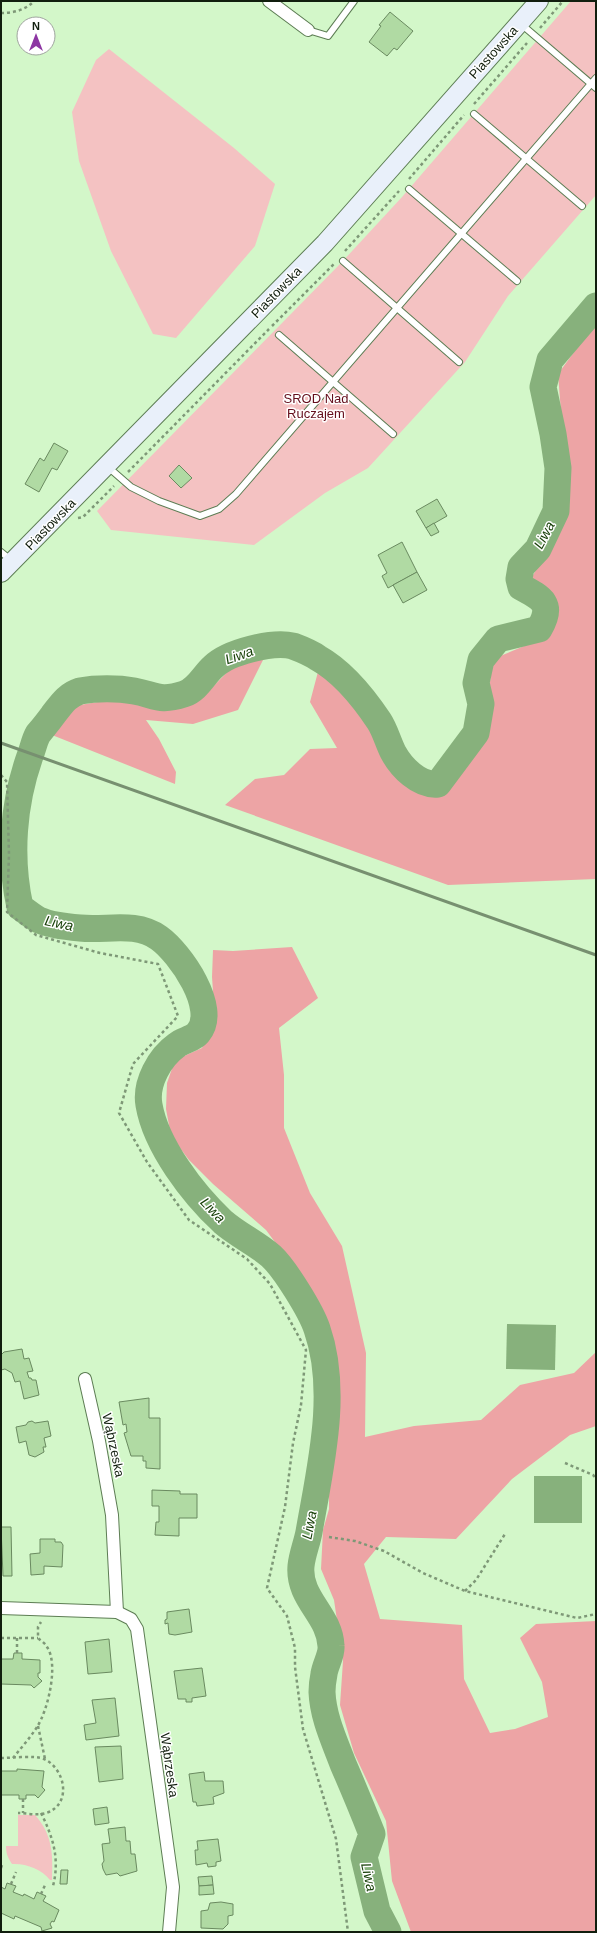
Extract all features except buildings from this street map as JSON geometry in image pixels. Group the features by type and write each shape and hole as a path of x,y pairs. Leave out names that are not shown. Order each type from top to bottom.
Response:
{"street":[{"path":"269,1 308,30"},
{"name":"Piastowska","path":"5,562 107,466 325,243 539,1"},
{"name":"Wąbrzeska","path":"85,1380 99,1441 112,1515 117,1612 130,1619 138,1628 173,1887 168,1932"},
{"path":"1,1608 117,1612"}],"lane":[{"path":"308,30 328,36 354,1"},
{"path":"520,23 594,86"},
{"path":"107,466 125,483 159,501 200,516 219,509 236,494 526,159 594,86 596,78"},
{"path":"474,114 582,206"},
{"path":"409,189 517,281"},
{"path":"343,261 459,362"},
{"path":"280,335 393,434"}],"path":[{"path":"1,13 17,11 29,7 34,1"},
{"path":"1,775 7,782 9,855 7,912 36,935 100,953 158,964 178,1016 133,1064 119,1113 147,1162 189,1220 247,1259 270,1284 306,1350 301,1406 293,1443 285,1507 267,1588 287,1616 295,1648 295,1667 303,1729 336,1839 348,1932"},
{"path":"565,1463 593,1475 596,1478"},
{"path":"465,1591 476,1580 506,1534"},
{"path":"329,1537 355,1541 384,1551 423,1573 465,1591 577,1618 596,1614"},
{"path":"38,1627 38,1638"},
{"path":"1,1638 38,1638 48,1647 52,1661 52,1674 48,1703 38,1726 13,1758"},
{"path":"17,1638 17,1653"},
{"path":"18,1813 46,1813 56,1806 63,1795 64,1785 60,1774 45,1759 38,1726"},
{"path":"1,1758 45,1759"},
{"path":"23,1799 23,1813"},
{"path":"41,1813 52,1835 55,1847 56,1871 53,1886"},
{"path":"11,1884 16,1872"},
{"path":"41,1894 46,1883"}],"green space":[{"name":"SROD Nad Ruczajem","path":"571,1 596,1 596,195 508,296 465,362 368,468 325,493 254,545 111,530 97,511 341,263 402,197"},
{"path":"109,49 234,148 275,184 255,246 176,338 153,334 111,251 79,161 72,112 96,60"},
{"path":"18,1815 35,1815 45,1830 51,1846 52,1880 38,1870 28,1866 12,1864 9,1860 6,1846 18,1846"}],"shaded area":[{"path":"596,322 596,879 448,885 225,805 255,779 284,775 310,749 337,748 310,702 319,668 368,720 389,768 428,793 447,790 483,735 493,659 548,636 555,600 529,582 569,513 558,374"},
{"path":"265,656 238,710 193,724 146,720 159,739 176,772 175,784 52,735 74,706 127,697 165,706 204,696 236,663"},
{"path":"292,947 318,998 279,1028 284,1075 284,1128 310,1193 342,1246 366,1353 365,1437 414,1426 481,1420 520,1385 574,1373 596,1352 596,1426 570,1435 512,1479 456,1539 386,1537 364,1564 380,1619 462,1625 464,1679 490,1733 515,1729 548,1717 542,1682 520,1638 536,1624 596,1621 596,1932 411,1932 392,1881 386,1821 354,1753 340,1705 343,1661 334,1600 321,1569 323,1530 329,1509 329,1482 336,1449 337,1420 336,1381 327,1339 315,1302 286,1257 266,1230 213,1184 189,1160 171,1136 166,1109 167,1083 175,1060 202,1048 215,1019 212,977 213,950 233,951"},
{"path":"507,1324 556,1325 555,1370 506,1369"},
{"path":"534,1476 582,1476 582,1523 534,1523"}],"waterway":[{"name":"Liwa","path":"388,1932 377,1911 364,1857 372,1834 336,1746 324,1710 322,1687 331,1649 329,1635 304,1588 301,1578 301,1566 309,1532 322,1456 327,1404 327,1378 317,1329 304,1301 277,1262 265,1251 223,1222 211,1211 188,1183 168,1153 159,1137 153,1121 148,1097 149,1088 155,1071 165,1056 179,1043 196,1035 203,1023 204,1010 200,996 186,968 168,945 150,933 131,928 90,929 43,922 20,907 14,850 16,812 24,774 38,734 71,695 80,691 93,689 121,689 163,698 176,696 189,692 213,667 229,657 251,649 274,645 293,646 299,648 315,656 336,670 352,686 373,712 383,728 396,758 401,764 418,779 431,784 438,784 476,733 481,704 476,683 481,660 498,639 539,629 543,620 545,613 544,603 535,595 521,587 519,579 521,567 538,549 556,511 558,468 553,434 543,387 550,360 596,306"}],"railway":[{"path":"1,743 596,955"}]}
